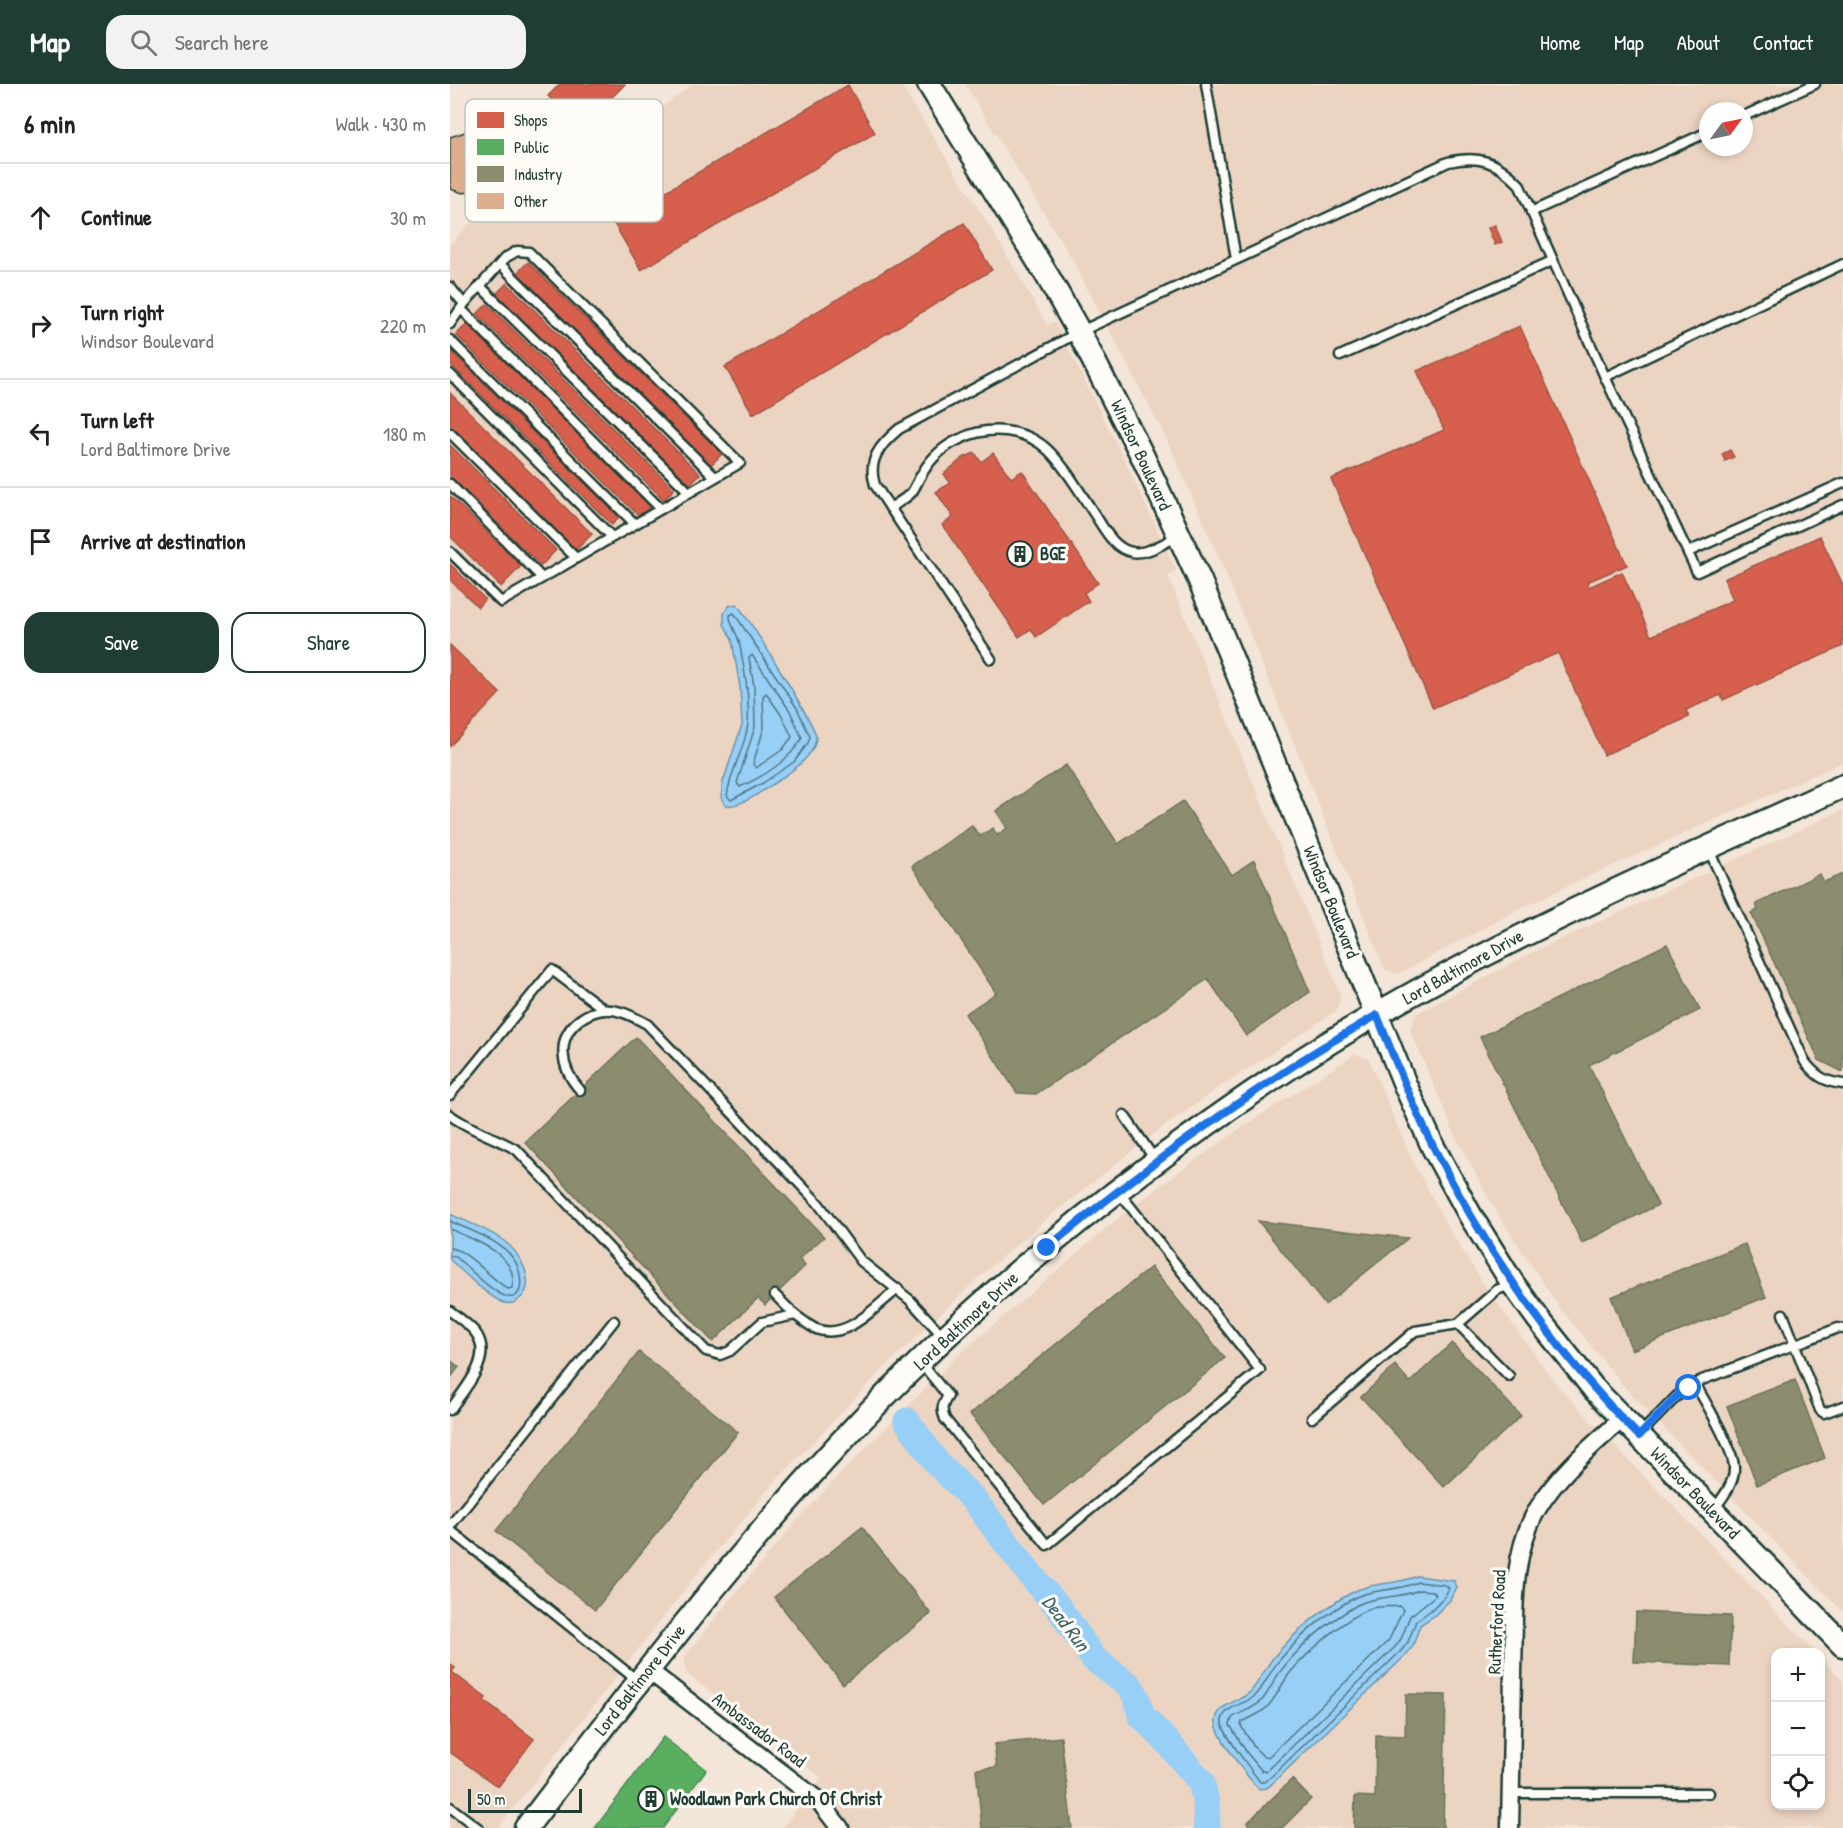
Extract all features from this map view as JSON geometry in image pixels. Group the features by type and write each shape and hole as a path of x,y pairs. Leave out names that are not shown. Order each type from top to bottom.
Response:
{"main road":[{"name":"Windsor Boulevard","path":"934,85 1079,332 1142,455 1200,581 1406,1087 1433,1147 1470,1215 1513,1284 1594,1389 1843,1645"},
{"name":"Lord Baltimore Drive","path":"526,1828 720,1579 844,1439 996,1291 1118,1190 1289,1068 1377,1015 1523,934 1843,786"}],"street":[{"name":"Rutherford Road","path":"1510,1828 1515,1588 1526,1533 1554,1485 1622,1419"},
{"name":"Ambassador Road","path":"643,1676 819,1801 840,1828"}],"lane":[{"path":"1206,84 1236,259"},
{"path":"1753,112 1815,84"},
{"path":"1531,212 1699,136"},
{"path":"991,658 875,485 872,474 877,451 885,440 899,429 1079,332 1448,162 1464,159 1482,160 1498,166 1519,184 1605,377 1697,572 1843,505"},
{"path":"450,324 462,306 505,258 517,251 529,252 740,463 501,602 450,552"},
{"path":"1340,356 1552,261"},
{"path":"500,264 715,477"},
{"path":"1605,377 1843,264"},
{"path":"480,286 689,492"},
{"path":"450,287 462,306 661,509"},
{"path":"450,340 635,524"},
{"path":"450,374 612,537"},
{"path":"890,508 911,493 932,458 943,448 961,438 979,432 998,430 1018,433 1048,450 1063,468 1110,538 1120,547 1141,553 1179,536"},
{"path":"450,433 576,558"},
{"path":"1688,552 1843,483"},
{"path":"450,484 542,578"},
{"path":"1708,848 1805,1062 1813,1073 1824,1081 1843,1084"},
{"path":"450,1095 552,970 604,1010"},
{"path":"580,1090 572,1082 565,1068 562,1051 566,1036 576,1023 589,1014 604,1010 626,1013 647,1024 818,1203 861,1261 898,1289 945,1339"},
{"path":"450,1115 461,1123 517,1150 706,1351 720,1355 730,1351 762,1322 795,1315"},
{"path":"1124,1115 1156,1161"},
{"path":"921,1363 948,1396 942,1404 945,1419 1047,1545 1260,1370 1118,1190"},
{"path":"1312,1418 1414,1331 1458,1324 1497,1290 1513,1284"},
{"path":"775,1295 795,1315 814,1328 830,1333 846,1329 898,1289"},
{"path":"450,1311 475,1333 481,1343 482,1354 479,1366 450,1410"},
{"path":"1783,1314 1820,1410 1824,1413 1843,1406"},
{"path":"614,1321 450,1528 643,1676"},
{"path":"1458,1324 1509,1376"},
{"path":"1639,1436 1677,1396 1695,1384 1794,1344 1838,1328 1843,1329"},
{"path":"1695,1384 1714,1417 1734,1469 1729,1487 1712,1511"},
{"path":"1510,1793 1709,1793"},
{"path":"450,1807 478,1828"}],"shaded area":[{"path":"693,84 900,84 998,240 1047,325 1055,322 1127,465 1176,570 1168,576 1341,996 1336,1011 1211,1093 1154,1134 1045,1220 979,1277 881,1371 772,1485 701,1569 498,1828 450,1828 450,243 470,222 663,222 663,107"},
{"path":"965,84 1843,84 1843,762 1565,887 1398,974 1385,970 1224,569 1167,440 1073,261"},
{"path":"1843,810 1843,1612 1629,1392 1559,1307 1492,1205 1456,1137 1410,1030 1416,1014 1533,952"},
{"path":"1355,1054 1369,1059 1412,1160 1449,1229 1483,1283 1553,1380 1811,1648 1771,1648 1771,1810 1825,1810 1825,1662 1843,1681 1843,1828 782,1828 822,1778 686,1673 684,1658 736,1592 805,1512 961,1353 1117,1219 1237,1131"}],"water":[{"path":"736,604 780,670 816,737 811,752 791,771 754,796 736,804 725,805 721,797 723,782 742,725 740,687 732,640 724,624 724,613 729,606"},
{"path":"450,1214 498,1237 516,1253 527,1278 524,1294 517,1301 505,1303 491,1296 450,1260"},
{"path":"1417,1576 1454,1581 1457,1587 1450,1600 1434,1616 1420,1625 1413,1646 1406,1655 1275,1781 1267,1788 1259,1789 1240,1766 1220,1735 1216,1720 1218,1714 1225,1706 1250,1692 1281,1649 1309,1622 1330,1606 1359,1589"}],"building: Shops":[{"path":"560,84 625,84 610,99 551,99 548,96"},
{"path":"848,85 875,133 641,270 613,222 663,222 663,193"},
{"path":"964,223 992,270 753,414 725,367"},
{"path":"1495,225 1502,242 1495,245 1488,228"},
{"path":"528,262 722,454 711,465 517,273"},
{"path":"507,283 700,474 689,485 496,294"},
{"path":"487,304 674,489 664,500 477,314"},
{"path":"467,324 650,506 640,517 456,335"},
{"path":"1520,326 1627,565 1587,582 1589,587 1622,572 1651,636 1733,600 1724,579 1820,536 1843,585 1843,646 1723,700 1721,695 1686,710 1689,717 1604,755 1558,653 1433,708 1331,479 1444,430 1417,371"},
{"path":"450,350 619,517 612,525 450,364"},
{"path":"450,393 592,534 576,550 450,425"},
{"path":"450,445 556,550 541,566 450,476"},
{"path":"1730,450 1734,457 1725,461 1722,454"},
{"name":"BGE","path":"975,453 981,462 993,453 1011,478 1022,471 1098,583 1084,593 1089,601 1036,637 1031,629 1019,637 942,525 953,517 936,492 950,483 944,474 963,458"},
{"path":"450,496 521,566 501,587 450,536"},
{"path":"450,564 485,599 478,607 450,580"},
{"path":"450,645 500,693 450,746"},
{"path":"450,1664 455,1668 452,1672 486,1698 484,1701 534,1739 498,1787 450,1752"}],"building: Public":[{"name":"Woodlawn Park Church Of Christ","path":"663,1737 706,1770 663,1828 595,1828"}],"building: Industry":[{"path":"1066,765 1118,844 1183,801 1232,875 1254,860 1310,992 1246,1036 1208,979 1036,1094 1017,1093 965,1014 996,993 912,866 972,826 980,836 993,828 997,835 1007,828 996,811"},
{"path":"1820,874 1824,882 1843,874 1843,1072 1819,1060 1751,913 1758,910 1756,904"},
{"path":"1667,944 1700,1010 1589,1065 1658,1205 1582,1243 1480,1037"},
{"path":"636,1037 824,1237 799,1259 805,1266 765,1305 758,1298 713,1342 525,1142"},
{"path":"1258,1221 1408,1238 1325,1305"},
{"path":"1745,1244 1766,1297 1632,1350 1611,1297"},
{"path":"1151,1267 1225,1358 1044,1505 970,1414"},
{"path":"1452,1343 1521,1416 1444,1487 1361,1397 1395,1365 1410,1382"},
{"path":"639,1352 738,1432 595,1610 496,1531"},
{"path":"450,1360 459,1367 450,1379"},
{"path":"1795,1380 1825,1458 1757,1485 1727,1406"},
{"path":"862,1527 931,1614 843,1684 774,1597"},
{"path":"1636,1612 1731,1616 1729,1666 1634,1662"},
{"path":"1406,1694 1446,1695 1443,1828 1354,1828 1355,1796 1375,1797 1376,1735 1405,1736"},
{"path":"1061,1737 1072,1828 982,1828 976,1769 997,1767 994,1744"},
{"path":"1292,1779 1311,1799 1282,1828 1252,1828 1247,1823"}],"building: Other":[{"path":"465,132 465,193 450,189 450,137"}],"waterway":[{"name":"Dead Run","path":"907,1421 937,1463 973,1499 1058,1607 1094,1659 1130,1686 1136,1696 1141,1715 1201,1782 1206,1802 1207,1828"}],"place":[{"name":"BGE","path":"1020,554"},
{"name":"Woodlawn Park Church Of Christ","path":"651,1799"}],"route":[{"path":"1047,1248 1156,1161 1289,1068 1377,1015 1433,1147 1470,1215 1513,1284 1594,1389 1639,1436 1677,1396 1689,1388"}]}
